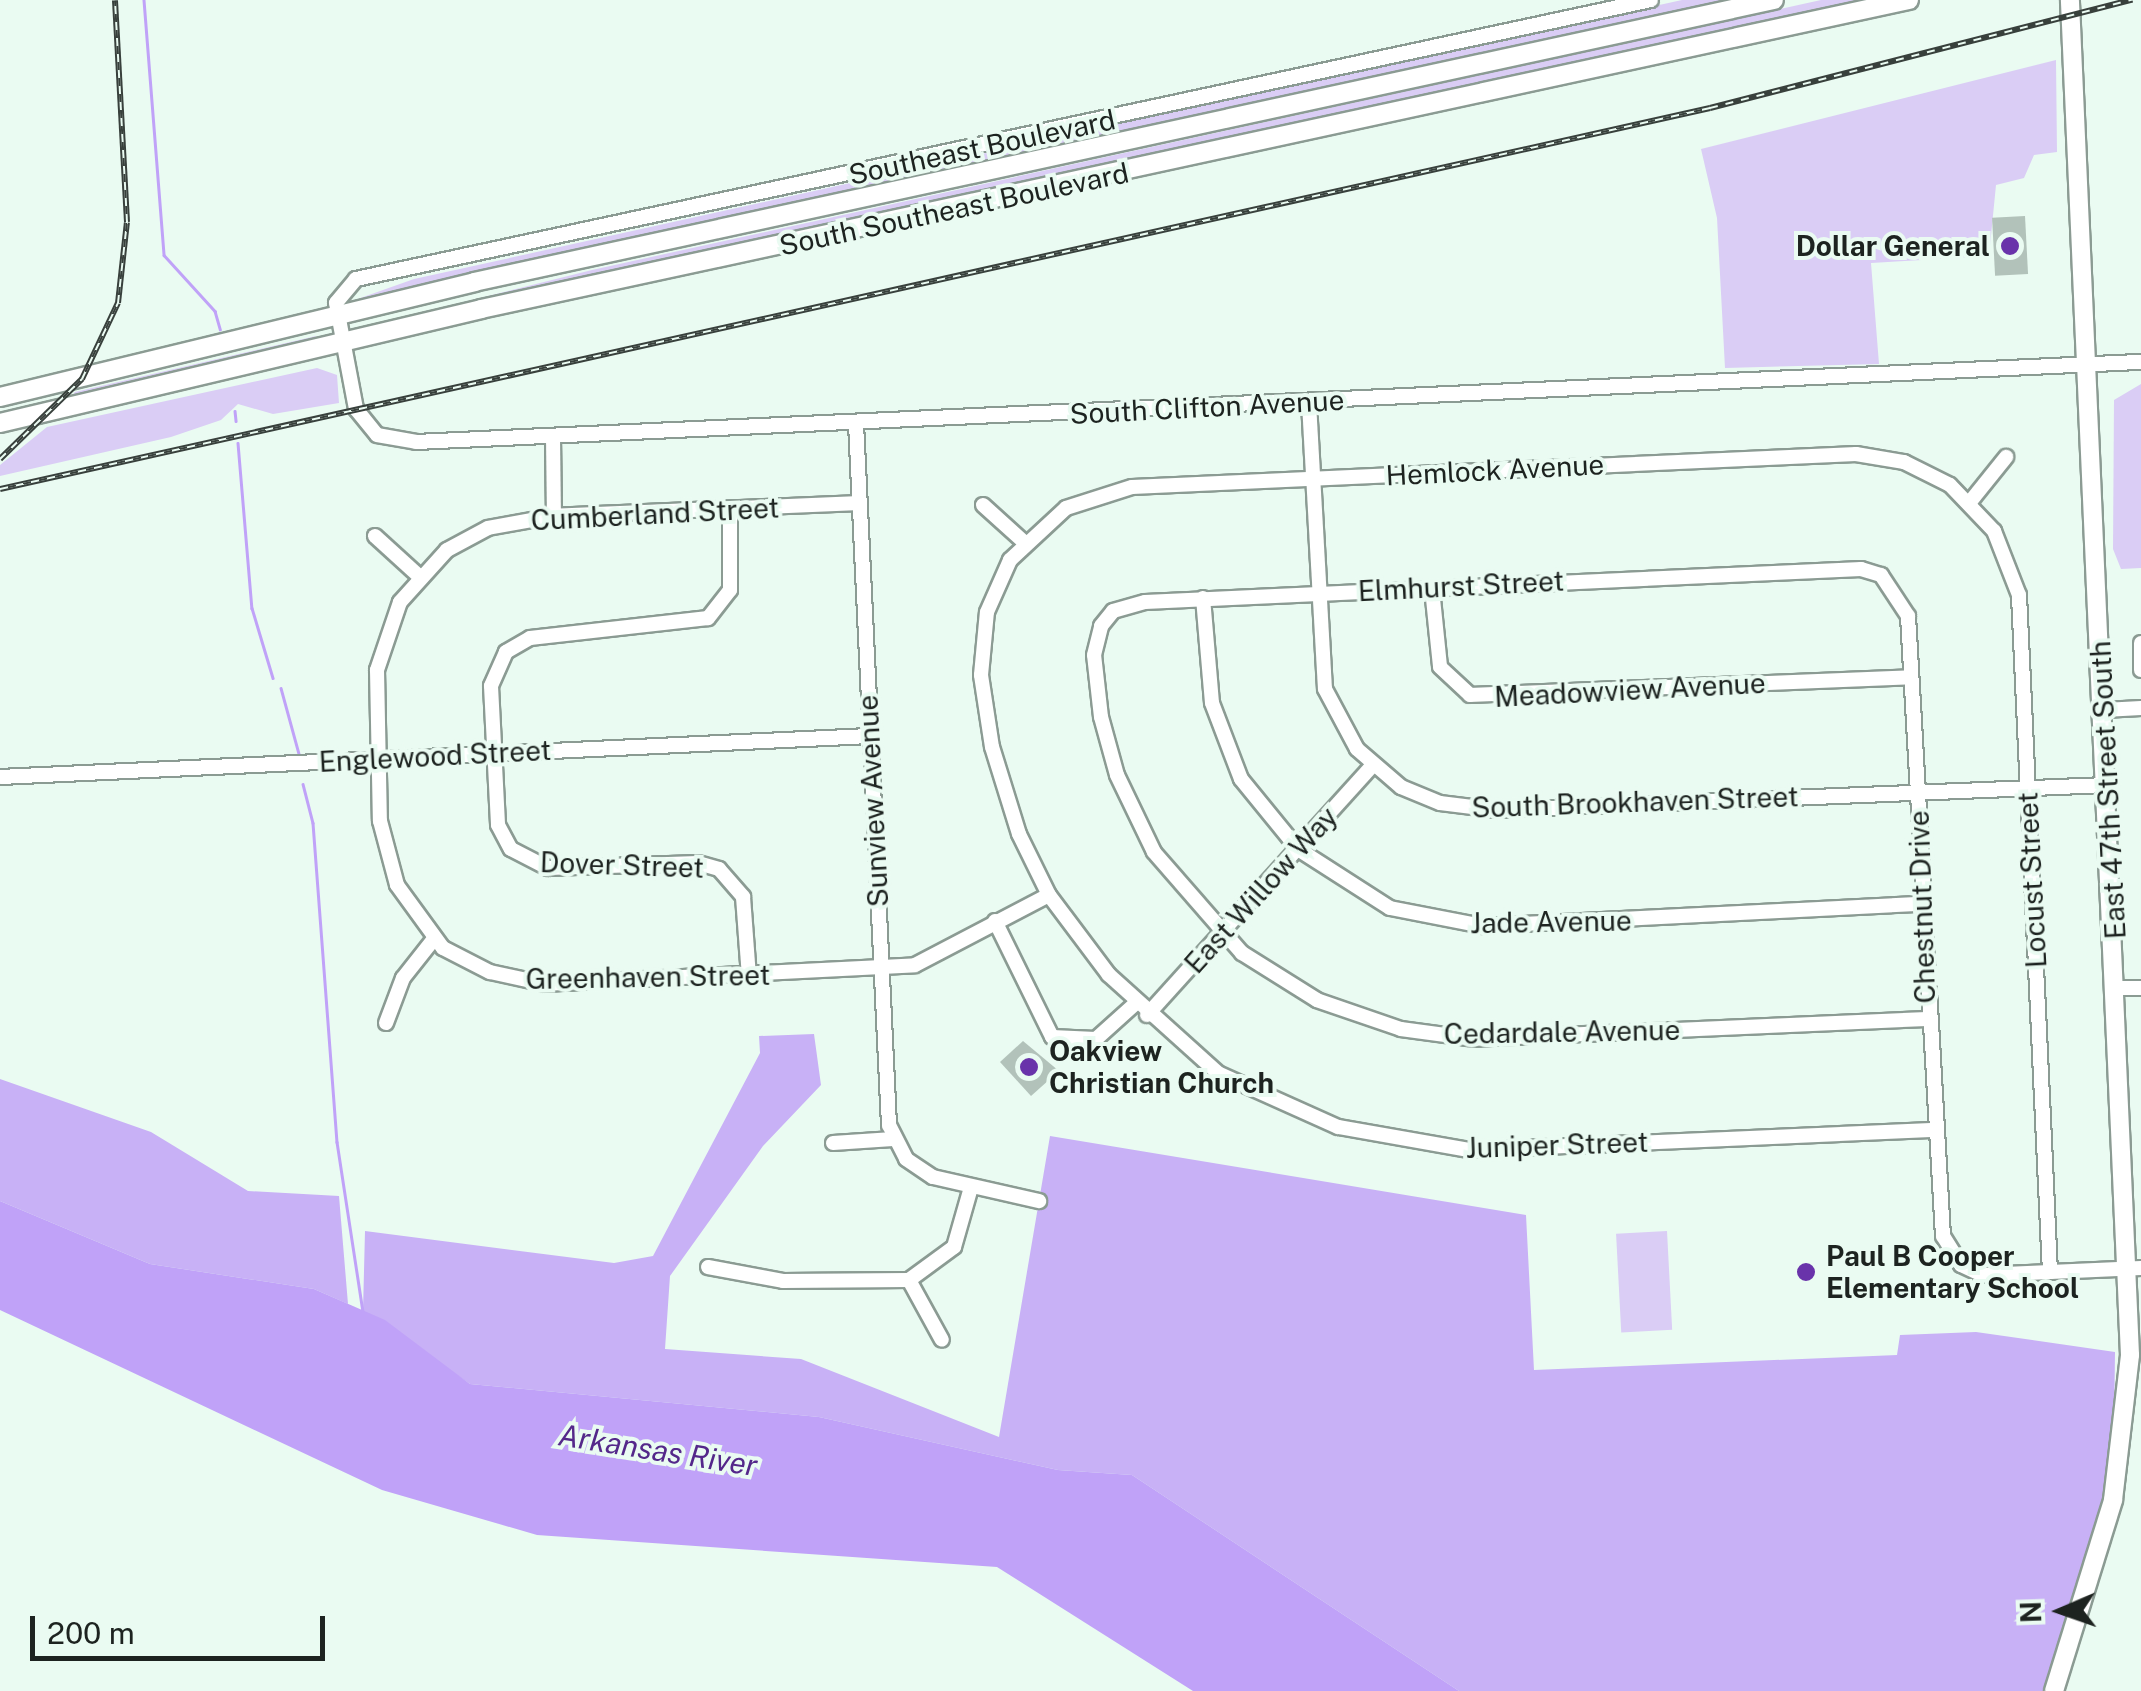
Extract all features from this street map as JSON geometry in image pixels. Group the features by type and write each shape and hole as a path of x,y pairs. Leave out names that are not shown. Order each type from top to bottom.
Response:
{"main road":[{"name":"South Southeast Boulevard","path":"0,397 337,316 1774,0"},
{"name":"South Southeast Boulevard","path":"0,423 342,342 1908,0"},
{"name":"East 47th Street South","path":"2054,1691 2119,1468 2135,1268 2117,988 2070,0"}],"street":[{"name":"Southeast Boulevard","path":"337,316 337,296 356,279 1651,0"},
{"path":"337,316 342,342"},
{"name":"South Clifton Avenue","path":"342,342 356,409 377,435 416,442 2141,362"},
{"name":"South Brookhaven Street","path":"1309,403 1318,592 1332,712 1374,765 1424,798 1482,810 2108,785"},
{"name":"Sunview Avenue","path":"856,423 881,968 893,1139"},
{"path":"553,438 554,516"},
{"name":"Hemlock Avenue","path":"1024,542 1066,508 1132,487 1856,454 1916,466 1970,502"},
{"path":"1970,502 2006,457"},
{"name":"Locust Street","path":"1970,502 2000,541 2017,585 2050,1272"},
{"name":"Cumberland Street","path":"377,758 380,653 419,576 480,531 554,516 860,503"},
{"path":"983,505 1024,542"},
{"name":"Dover Street","path":"730,510 730,590 708,618 544,635 506,652 491,686 500,833 532,864 698,863 728,875 746,907 749,976"},
{"path":"375,536 419,576"},
{"name":"Juniper Street","path":"1024,542 993,594 981,674 1004,791 1049,895 1136,1003 1205,1064 1277,1104 1338,1127 1437,1146 1931,1130"},
{"name":"Elmhurst Street","path":"1094,671 1096,640 1113,611 1203,598 1875,572"},
{"name":"Chestnut Drive","path":"1875,572 1904,603 1912,677 1938,1221 1952,1252 1982,1274 2050,1272"},
{"name":"Meadowview Avenue","path":"1432,588 1440,667 1470,695 1912,677"},
{"name":"Jade Avenue","path":"1203,598 1207,679 1224,742 1256,802 1298,849 1369,898 1462,925 1922,904"},
{"path":"2141,642 2141,670"},
{"name":"Cedardale Avenue","path":"1094,671 1107,743 1134,814 1169,874 1221,934 1317,1000 1445,1036 1927,1019"},
{"path":"2104,710 2141,708"},
{"name":"Englewood Street","path":"0,777 870,736"},
{"name":"Greenhaven Street","path":"377,758 388,862 433,940 473,966 525,982 881,968 938,958 995,921 1049,895"},
{"name":"East Willow Way","path":"1148,1015 1374,765"},
{"path":"995,921 1052,1037 1096,1039 1136,1003"},
{"path":"386,1022 403,978 433,940"},
{"path":"2117,988 2141,988"},
{"path":"834,1144 893,1139 920,1169 970,1190 1039,1201"},
{"path":"708,1267 784,1281 909,1280 954,1247 970,1190"},
{"path":"2050,1272 2135,1268"},
{"path":"909,1280 942,1340"}],"shaded area":[{"path":"1682,0 1747,0 352,301 414,279"},
{"path":"1821,0 1868,0 365,327 592,270"},
{"path":"2056,60 2057,152 2034,155 2024,178 1996,185 1989,256 1871,263 1879,364 1725,368 1717,218 1701,149"},
{"path":"316,336 313,341 65,405 75,392"},
{"path":"317,368 337,375 339,403 273,414 238,404 221,420 171,437 0,476 0,465 47,427"},
{"path":"2141,384 2141,568 2121,569 2113,549 2114,400"},
{"path":"814,1034 821,1085 763,1146 670,1276 665,1349 801,1359 999,1437 1050,1136 1526,1215 1534,1370 1897,1355 1900,1335 1976,1332 2115,1352 2113,1500 2054,1691 1459,1691 1132,1475 1058,1470 819,1417 470,1384 363,1311 365,1231 614,1263 653,1256 760,1053 759,1036"},
{"path":"0,1079 151,1132 248,1191 339,1196 348,1304 314,1289 150,1264 0,1201"},
{"path":"1667,1231 1672,1330 1621,1333 1616,1234"}],"water":[{"name":"Arkansas River","path":"0,1201 150,1264 314,1289 385,1320 470,1384 819,1417 1058,1470 1132,1475 1459,1691 1193,1691 997,1567 537,1535 382,1490 0,1310"}],"building":[{"name":"Dollar General","path":"2025,216 2028,274 1995,276 1992,218"},
{"name":"Oakview Christian Church","path":"1023,1041 1059,1071 1031,1096 1000,1062"}],"waterway":[{"path":"144,0 164,255 215,311 220,329"},
{"path":"235,411 236,421"},
{"path":"238,443 252,608 273,678"},
{"path":"281,688 299,754"},
{"path":"303,784 313,823 337,1142 363,1311"}],"railway":[{"path":"0,459 82,379 118,303 127,222 115,0"},
{"path":"0,489 1710,108 2132,0"}],"place":[{"name":"Dollar General","path":"2010,246"},
{"name":"Oakview Christian Church","path":"1029,1067"},
{"name":"Paul B Cooper Elementary School","path":"1806,1272"}]}
